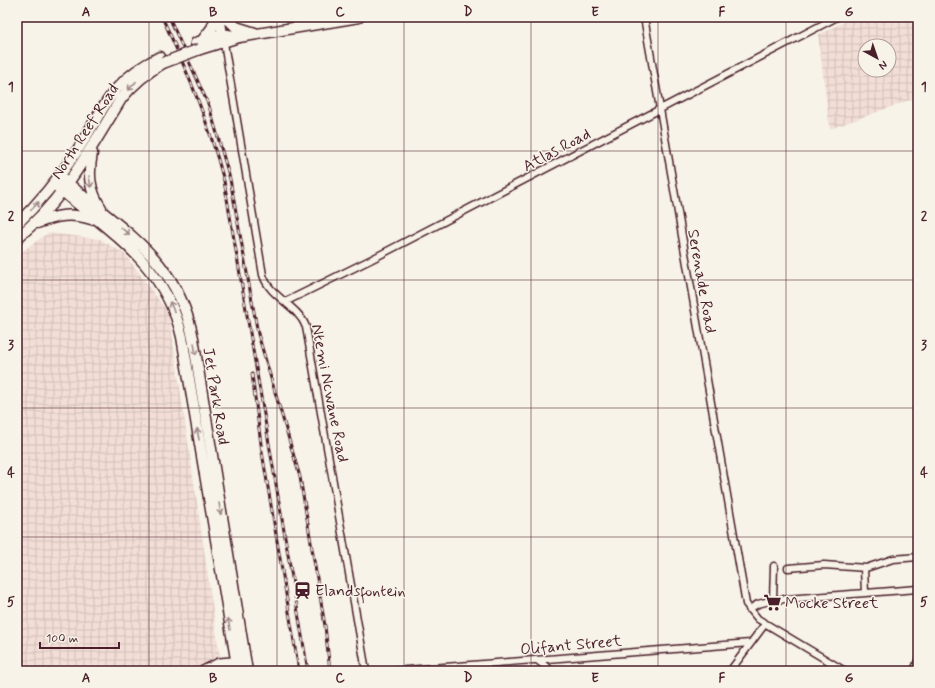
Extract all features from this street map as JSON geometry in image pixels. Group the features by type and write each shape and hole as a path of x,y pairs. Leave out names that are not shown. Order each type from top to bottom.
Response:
{"main road":[{"path":"199,45 212,28 216,17"},
{"path":"226,17 243,30 260,34"},
{"name":"North Reef Road","path":"54,184 107,100 118,86 139,69 199,45 223,39 359,17"},
{"name":"North Reef Road","path":"66,188 93,147 121,99 132,86 161,60"},
{"path":"34,224 64,215 101,217 89,181 89,165 93,147"},
{"name":"Jet Park Road","path":"60,176 66,188"},
{"path":"17,224 38,204 54,184"},
{"name":"Jet Park Road","path":"54,184 66,188 101,217 150,252 163,267 181,298 188,316 240,665 247,671"},
{"path":"17,238 34,224 66,188"}],"street":[{"name":"Ntemi Ncwane Road","path":"220,17 263,275 270,288 298,314 306,328 366,671"},
{"name":"Serenade Road","path":"644,17 744,598 749,609"},
{"name":"Atlas Road","path":"285,302 374,258 838,17"},
{"path":"788,568 824,565 864,568 893,559 918,557"},
{"path":"773,600 774,566"},
{"path":"864,568 865,593"},
{"path":"845,671 765,624 749,609 758,604 773,600 918,588"},
{"path":"730,671 765,624"},
{"name":"Olifant Street","path":"394,671 750,643"},
{"path":"537,660 552,671"},
{"path":"914,671 918,660"},
{"path":"203,671 219,664 240,665"}],"shaded area":[{"path":"853,17 918,17 918,97 830,129 818,35"},
{"path":"48,233 100,239 125,254 169,314 222,671 17,671 17,255"}],"railway":[{"path":"162,17 197,97 224,181 308,671"},
{"path":"169,17 209,106 230,179 258,334 300,477 325,626 330,671"},
{"path":"252,374 262,452 299,671"}],"place":[{"name":"Elandsfontein","path":"302,590"},
{"name":"Mocke Street","path":"772,602"}]}
